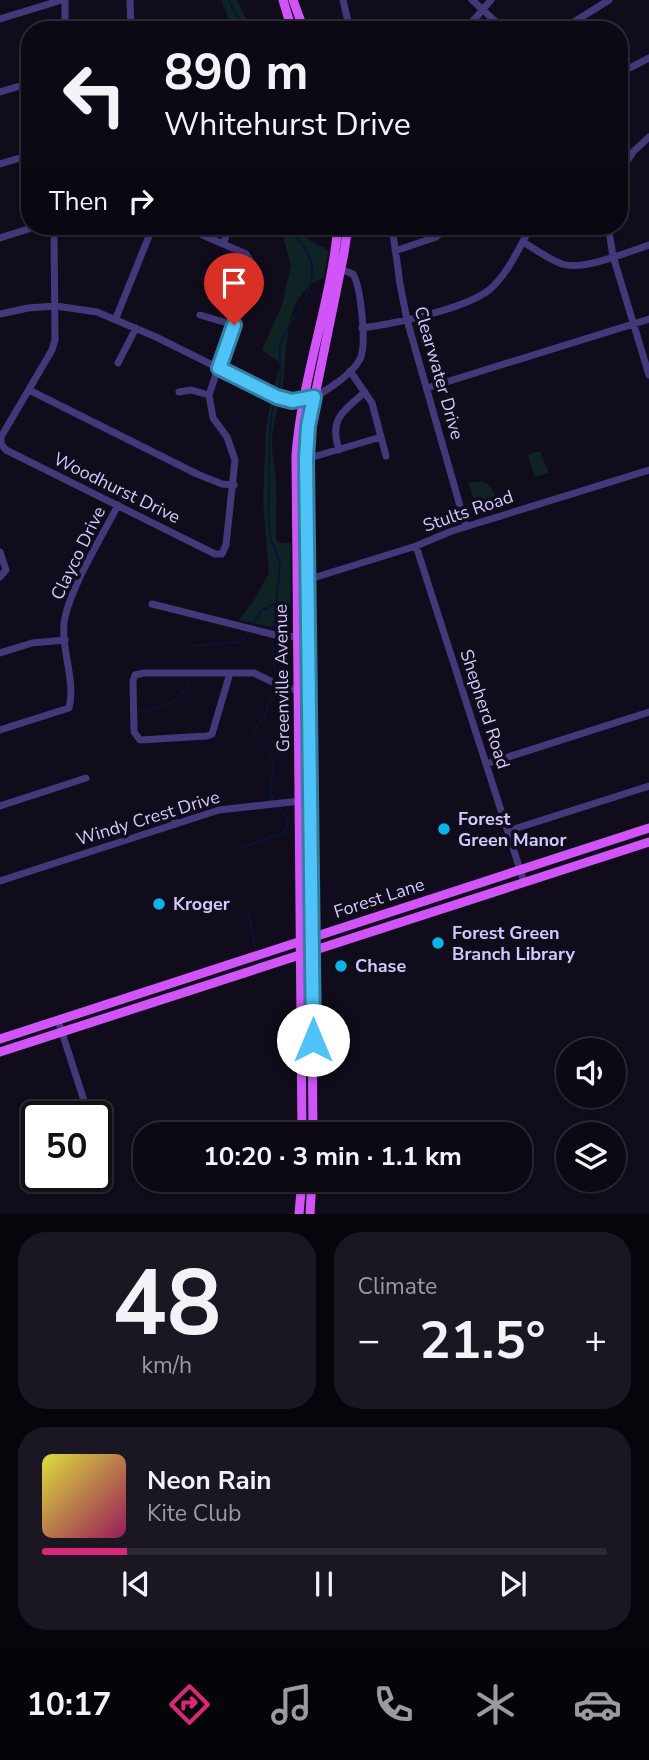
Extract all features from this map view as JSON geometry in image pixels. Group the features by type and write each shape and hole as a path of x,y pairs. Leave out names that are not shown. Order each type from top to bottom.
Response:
{"main road":[{"path":"282,0 289,21"},
{"path":"293,0 301,21"},
{"name":"Greenville Avenue","path":"304,690 298,637 308,426 336,267 338,235"},
{"name":"Greenville Avenue","path":"303,1122 300,844 304,800 304,690 296,455 303,401 345,235"},
{"name":"Greenville Avenue","path":"304,800 311,876 313,1122"},
{"name":"Forest Lane","path":"0,1039 649,828"},
{"name":"Forest Lane","path":"0,1052 649,842"},
{"path":"300,844 305,847 306,868 311,876"},
{"path":"573,852 577,865"},
{"path":"438,896 443,908"},
{"path":"373,917 376,929"},
{"path":"230,964 238,975"},
{"path":"173,983 177,994"},
{"path":"121,999 125,1011"},
{"path":"303,1061 313,1061"},
{"path":"303,1113 313,1114"},
{"path":"299,1214 301,1192"},
{"path":"310,1214 311,1192"}],"street":[{"path":"0,19 63,0 64,21"},
{"path":"130,0 131,21"},
{"path":"343,0 349,21"},
{"path":"472,0 495,21"},
{"path":"472,21 491,0"},
{"path":"575,21 609,0"},
{"path":"628,69 649,58"},
{"path":"0,92 21,86"},
{"path":"628,160 649,137"},
{"path":"0,164 21,158"},
{"path":"0,237 21,231"},
{"path":"1,444 1,437 55,340 54,235"},
{"path":"116,318 149,235"},
{"path":"29,390 197,474 222,484 234,485 235,460 226,438 213,418 209,396 253,265 246,254 202,235"},
{"path":"223,244 226,235"},
{"name":"Clearwater Drive","path":"393,235 407,320 466,527"},
{"path":"395,251 439,235"},
{"path":"362,328 407,320 467,301 488,290 506,270 526,235"},
{"path":"610,235 613,256 649,375"},
{"path":"523,242 555,261 571,266 587,264 649,245"},
{"path":"0,314 28,307 86,309 116,318 277,397 303,401 314,397 349,371 360,360 362,353 356,279 353,274 336,267"},
{"path":"200,314 234,325"},
{"path":"427,388 649,318"},
{"path":"118,363 135,328"},
{"path":"349,371 372,403 386,456"},
{"path":"179,392 191,390 209,396"},
{"path":"339,450 334,430 338,418 365,392"},
{"path":"306,459 381,437"},
{"name":"Woodhurst Drive","path":"1,444 6,450 215,554 222,554 226,545 234,485"},
{"name":"Stults Road","path":"302,581 649,470"},
{"name":"Clayco Drive","path":"0,730 69,708 71,688 64,625 68,606 118,505"},
{"name":"Shepherd Road","path":"416,546 524,882"},
{"path":"0,552 6,570 2,576"},
{"path":"152,604 275,635 298,637"},
{"path":"0,653 41,641 65,640"},
{"path":"230,673 212,734 168,740 136,738 135,675 144,673 230,673 254,673 282,688 304,690"},
{"path":"486,764 649,712"},
{"path":"0,806 86,778"},
{"path":"508,831 649,786"},
{"name":"Windy Crest Drive","path":"0,881 219,810 304,800"},
{"path":"169,806 176,824"},
{"path":"58,1020 84,1101"}],"green space":[{"path":"221,0 237,0 247,21 229,21"},
{"path":"283,235 306,235 329,251 323,278 310,285 300,296 294,309 287,340 283,386 272,437 276,476 276,540 280,543 291,543 290,631 239,620 269,573 263,502 266,426 280,363 262,350 282,305 291,265"},
{"path":"540,451 549,473 535,477 528,455"},
{"path":"482,481 488,484 497,498 476,506 468,483"}],"waterway":[{"path":"229,0 242,21"},
{"path":"296,235 307,252 312,267 310,286 305,298"},
{"path":"278,393 281,342 301,306"},
{"path":"273,631 280,566 271,540 269,519 270,432 275,402"},
{"path":"252,625 261,611 276,603"},
{"path":"195,646 240,642 248,633"},
{"path":"273,640 274,666 280,683"},
{"path":"142,711 175,700 188,683"},
{"path":"273,799 272,760 254,737 254,731 264,717 275,691"},
{"path":"240,849 284,832 287,822 278,806"},
{"path":"248,911 255,947"}],"place":[{"name":"Forest Green Manor","path":"444,829"},
{"name":"Kroger","path":"159,904"},
{"name":"Forest Green Branch Library","path":"438,943"},
{"name":"Chase","path":"341,966"}],"route":[{"path":"234,325 219,368 277,397 297,402 314,397 308,426 306,459 313,1040"}]}
